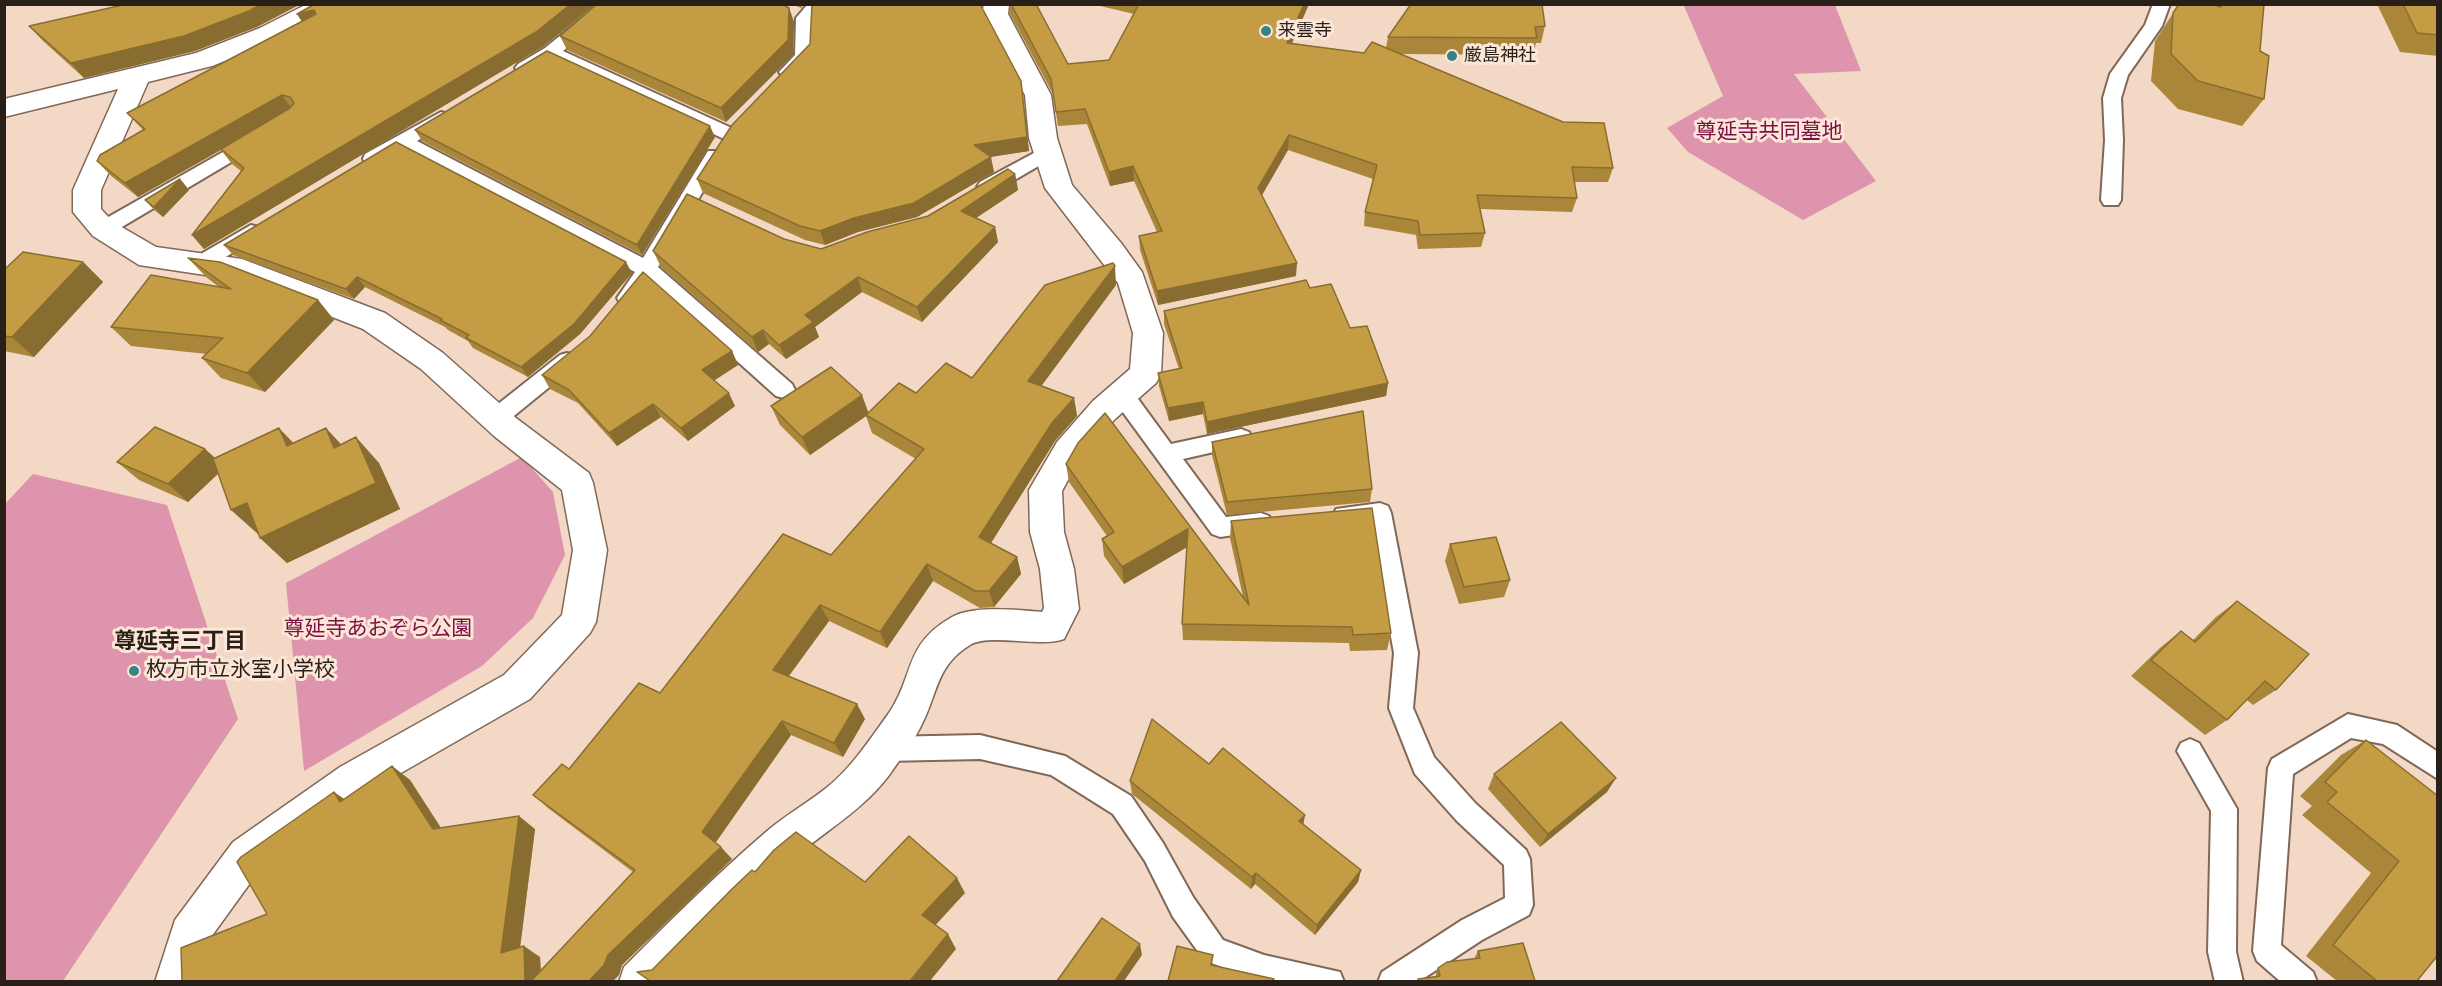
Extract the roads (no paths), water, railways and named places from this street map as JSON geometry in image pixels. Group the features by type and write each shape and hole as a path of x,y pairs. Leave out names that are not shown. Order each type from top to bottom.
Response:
{"street":[{"path":"4,108 203,60 269,34 328,4"},
{"path":"639,981 733,887 782,843 840,801 885,749 907,717 932,654 965,628 1013,625 1052,628 1062,609 1057,569 1047,532 1045,490 1068,451 1104,410 1145,374 1148,333 1155,316 1111,250 1059,188 1047,152 1038,95 994,14 997,4"},
{"path":"136,76 87,190 87,212 103,229 149,256 242,270 374,321 432,361 496,418 577,483 590,550 578,622 517,687 353,780 247,855 189,934 175,981"}],"lane":[{"path":"511,75 551,51 610,4"},
{"path":"2111,200 2114,140 2112,98 2119,74 2153,26 2162,4"},
{"path":"779,81 804,57 804,11"},
{"path":"551,51 736,127 689,197 639,284 618,309"},
{"path":"352,171 452,111"},
{"path":"103,229 273,129"},
{"path":"402,141 647,269 784,390"},
{"path":"975,194 1047,152"},
{"path":"689,197 709,206"},
{"path":"201,263 272,220"},
{"path":"496,418 581,349"},
{"path":"1122,394 1220,527 1289,521"},
{"path":"1166,454 1256,435"},
{"path":"1323,518 1380,513 1406,653 1401,708 1424,765 1466,812 1517,860 1519,905 1472,930 1392,981"},
{"path":"2303,981 2267,951 2281,768 2348,726 2388,733 2438,767"},
{"path":"885,749 980,747 1056,764 1122,805 1154,852 1183,907 1214,950 1264,969 1305,980 1330,981"},
{"path":"2190,751 2224,809 2222,952 2229,981"}],"place":[{"name":"来雲寺","path":"1266,31"},
{"name":"厳島神社","path":"1452,56"},
{"name":"枚方市立氷室小学校","path":"134,671"}],"district":[{"name":"尊延寺三丁目","path":"180,642"}],"park label":[{"name":"尊延寺共同墓地","path":"1769,133"},
{"name":"尊延寺あおぞら公園","path":"378,630"}]}
